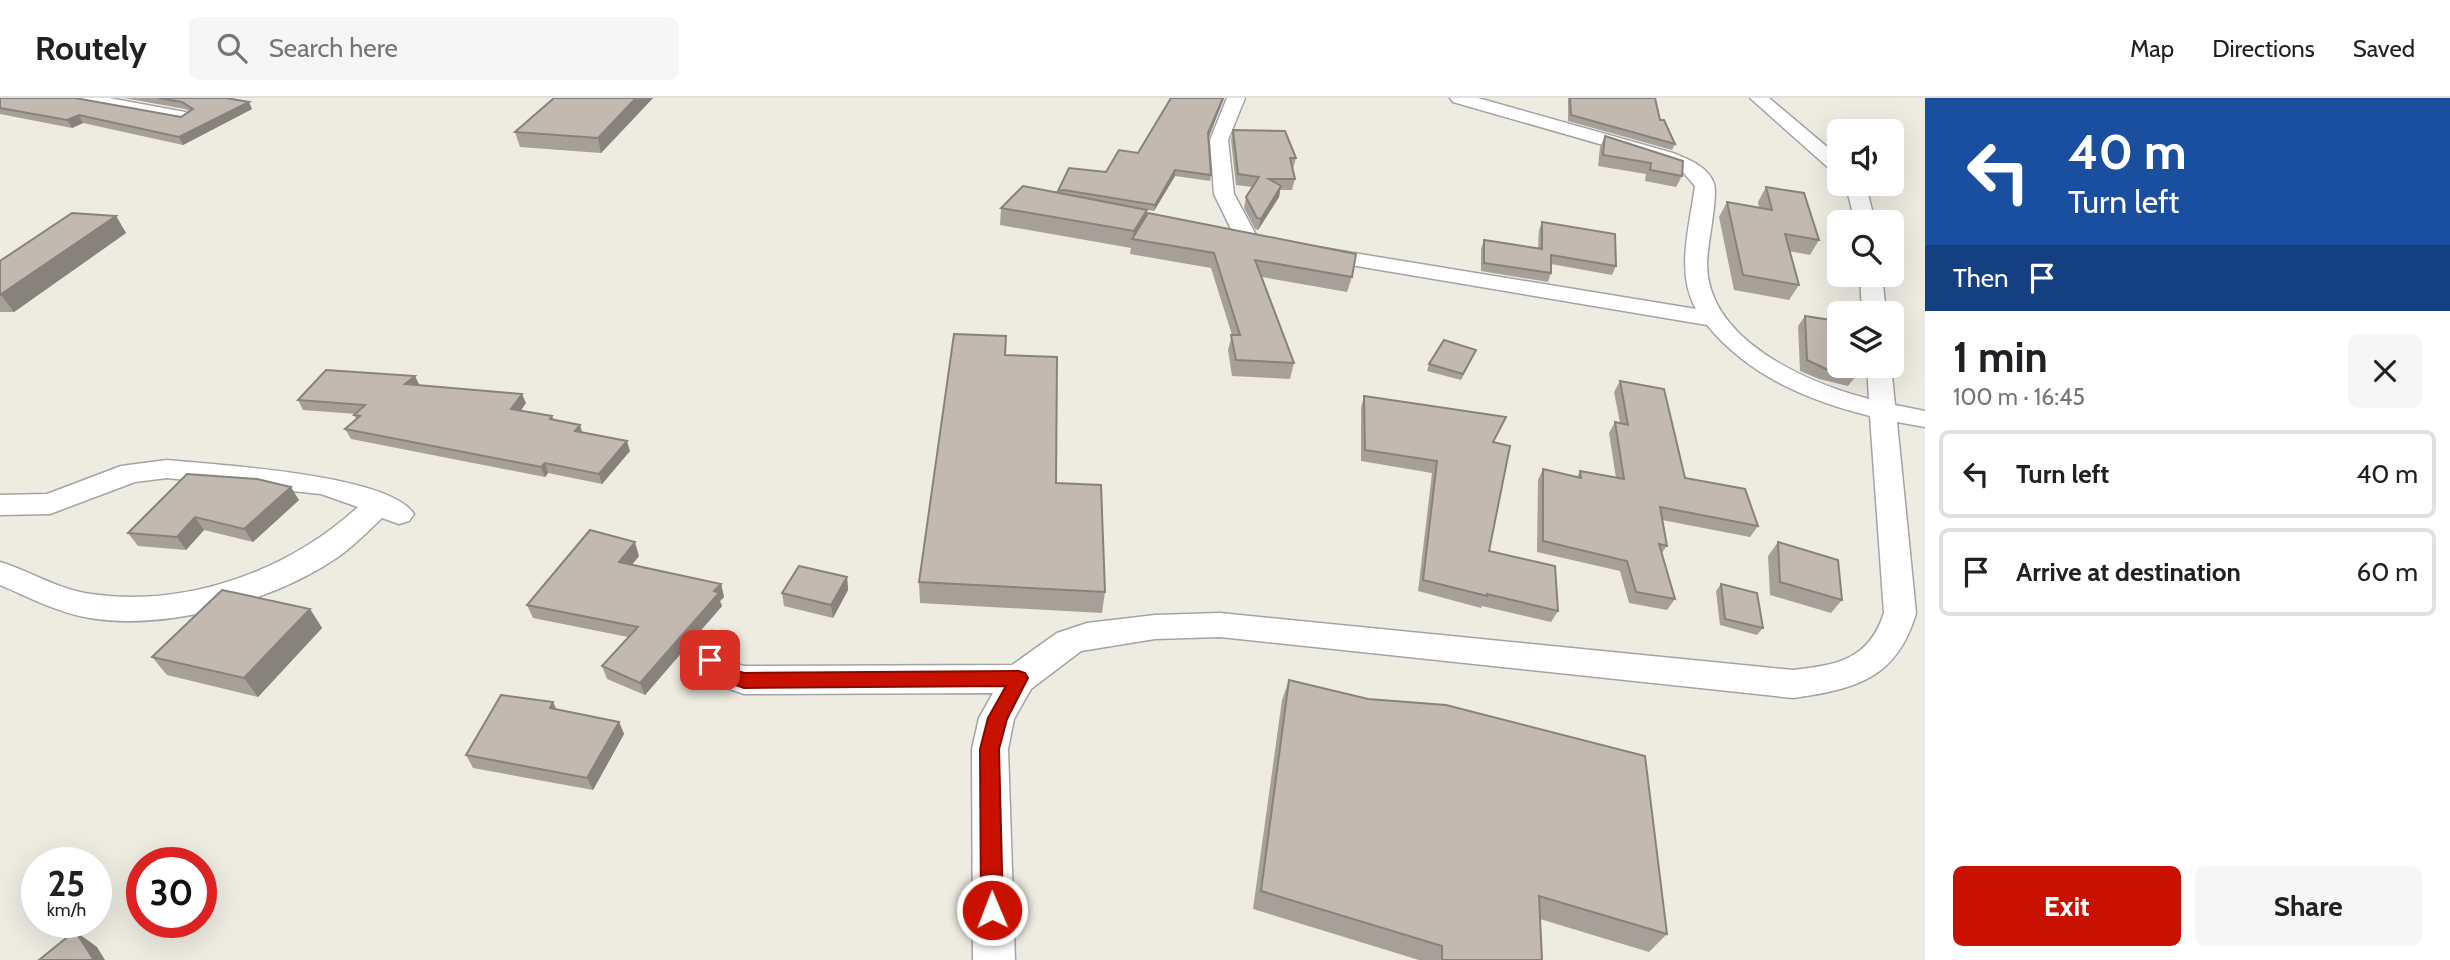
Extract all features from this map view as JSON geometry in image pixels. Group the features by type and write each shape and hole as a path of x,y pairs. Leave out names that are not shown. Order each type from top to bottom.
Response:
{"street":[{"path":"80,98 185,117"},
{"path":"1219,231 1255,239 1224,194 1219,140 1236,98"},
{"path":"1459,98 1548,113 1691,168 1703,179 1705,186 1697,271 1698,290 1714,319 1738,345 1763,366 1798,385 1883,412 1925,419"},
{"path":"1759,98 1827,157"},
{"path":"1300,250 1714,319"},
{"path":"994,960 990,749 998,718 1019,678 1069,642 1087,636 1155,627 1220,625 1793,684 1838,678 1858,670 1884,649 1896,632 1900,613 1880,378"},
{"path":"0,505 50,504 131,473 167,469 321,485 360,496 389,509 325,550 281,573 230,592 173,606 128,610 90,606 46,594 0,573"},
{"path":"712,644 710,660 713,670 744,680 1019,678"}],"building":[{"path":"0,98 75,98 181,117 193,109 182,102 159,98 226,98 249,102 179,137 79,115 67,120 0,108"},
{"path":"554,98 636,98 598,138 515,132"},
{"path":"1171,98 1223,98 1208,133 1211,175 1175,170 1155,205 1058,191 1069,168 1106,172 1119,150 1138,153"},
{"path":"1570,98 1655,98 1660,120 1664,120 1675,144 1571,115"},
{"path":"1233,130 1285,131 1296,158 1290,158 1295,179 1269,179 1281,186 1261,219 1257,218 1246,197 1259,177 1238,174"},
{"path":"1605,136 1683,161 1682,176 1650,170 1651,163 1603,155"},
{"path":"1023,186 1147,210 1134,231 1001,208"},
{"path":"1766,187 1804,193 1819,240 1785,234 1799,285 1743,275 1727,202 1772,210"},
{"path":"72,213 116,216 0,295 0,261"},
{"path":"1148,213 1356,254 1352,277 1255,260 1294,363 1236,360 1231,335 1240,335 1214,253 1132,239"},
{"path":"1542,222 1615,234 1616,266 1551,255 1551,273 1484,263 1484,240 1542,249"},
{"path":"1805,316 1827,319 1827,369 1807,360"},
{"path":"954,334 1006,336 1005,355 1057,357 1056,483 1101,485 1105,592 919,582"},
{"path":"1444,340 1476,350 1463,374 1429,364"},
{"path":"326,370 415,376 405,384 522,394 511,409 552,416 550,419 580,425 575,431 627,441 599,474 545,463 541,467 345,429 360,416 354,415 365,405 298,400"},
{"path":"1620,381 1664,389 1685,478 1745,489 1758,526 1660,507 1667,546 1659,544 1675,599 1636,592 1627,561 1543,541 1543,469 1581,478 1580,471 1624,479 1615,422 1628,425"},
{"path":"1364,396 1506,417 1493,442 1510,446 1489,551 1555,566 1558,611 1423,580 1437,461 1365,450"},
{"path":"187,474 257,479 291,487 244,529 195,517 177,537 128,533"},
{"path":"590,530 635,542 619,562 721,584 714,591 719,593 640,683 602,666 638,627 527,605"},
{"path":"1778,542 1838,560 1842,600 1780,582"},
{"path":"799,566 847,577 831,605 782,593"},
{"path":"1721,584 1757,593 1763,628 1725,619"},
{"path":"222,590 310,609 244,678 152,657"},
{"path":"1289,680 1368,699 1446,705 1645,756 1667,934 1539,896 1542,960 1442,960 1442,946 1261,891"},
{"path":"501,695 553,702 550,708 619,722 587,778 466,755"},
{"path":"66,938 80,938 94,960 39,960"}],"route":[{"path":"710,660 713,670 744,680 943,681 1019,678 998,718 990,749 992,910"}]}
